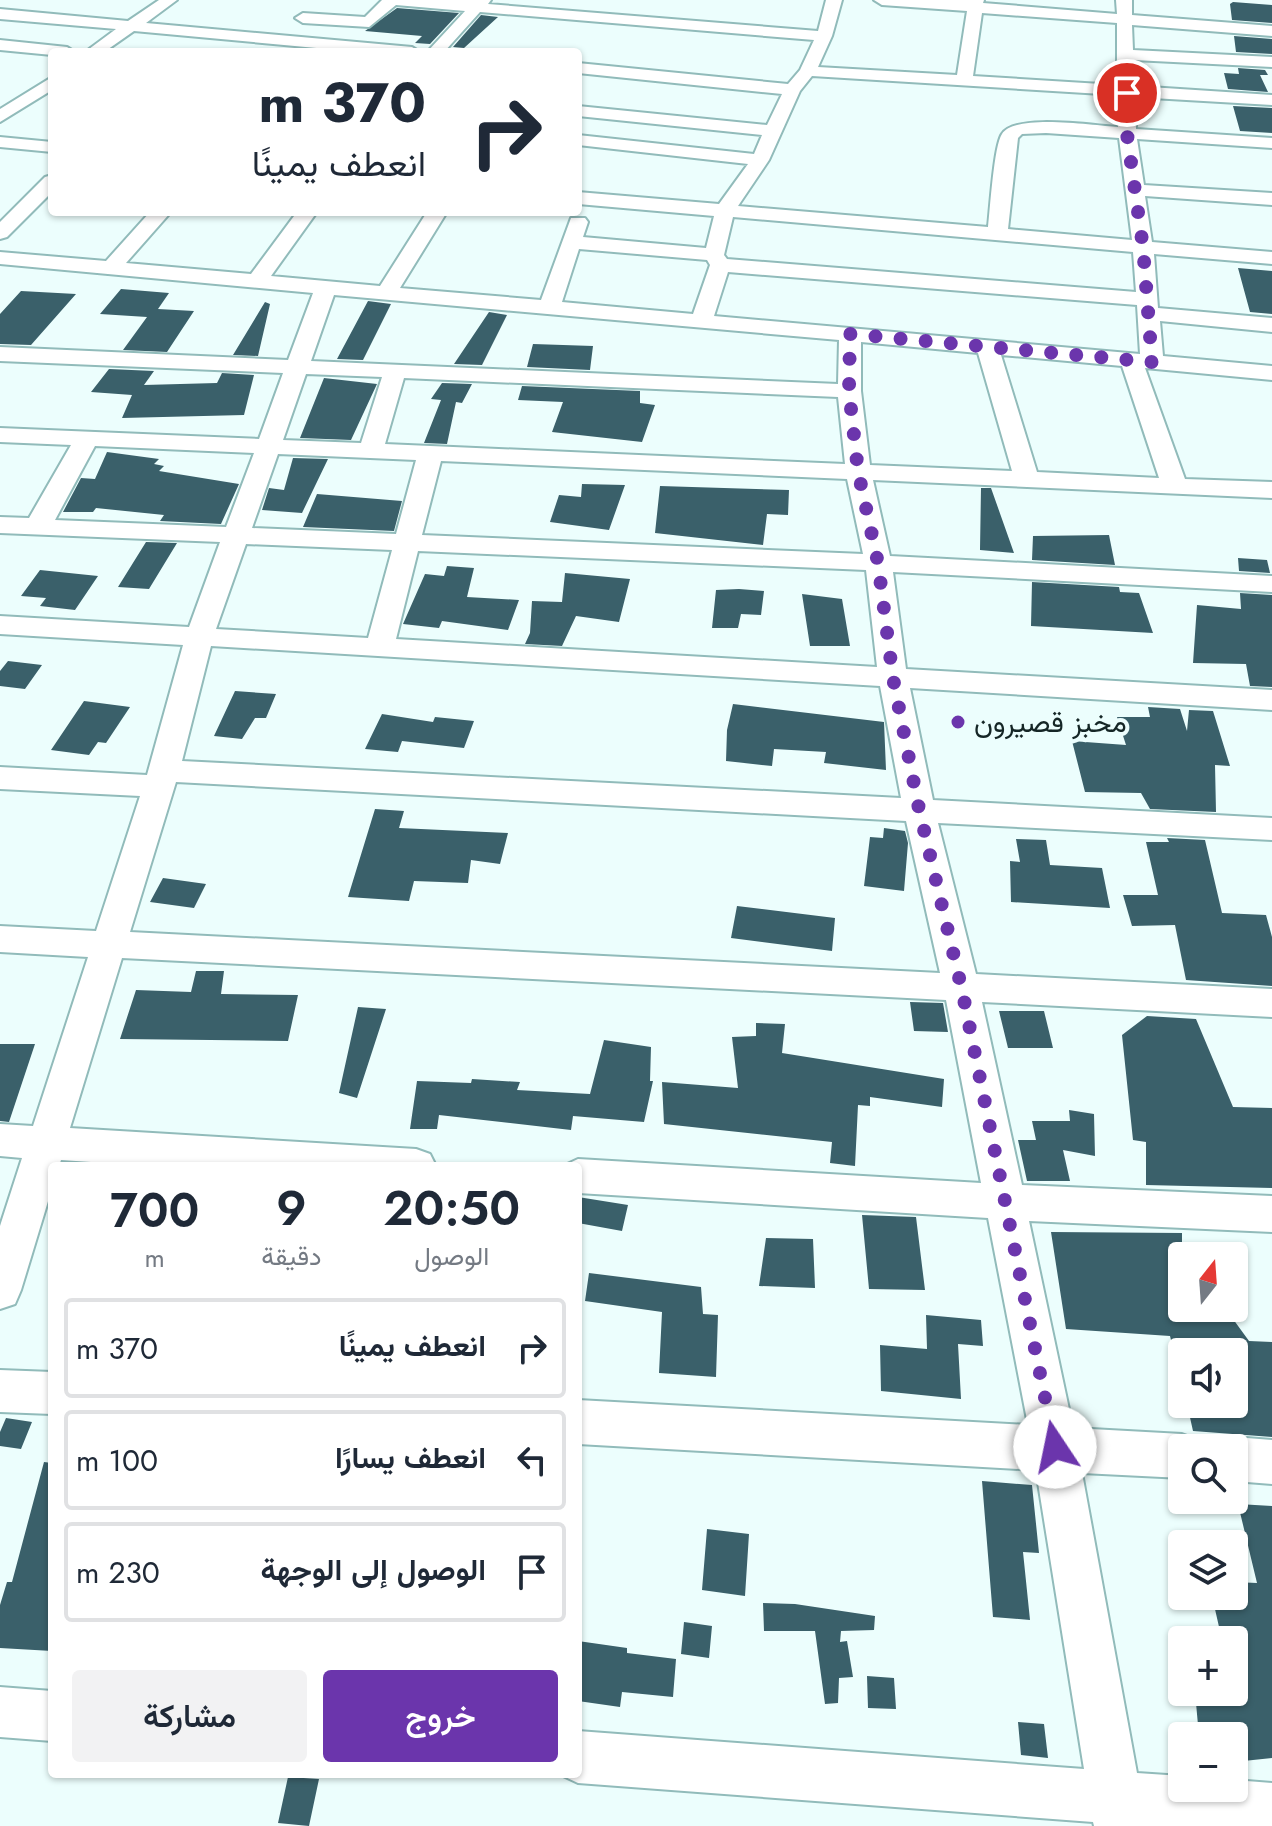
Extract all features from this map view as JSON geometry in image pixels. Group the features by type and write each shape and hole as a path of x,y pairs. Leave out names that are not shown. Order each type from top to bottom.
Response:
{"street":[{"path":"99,48 169,0"},
{"path":"280,39 321,0"},
{"path":"303,18 369,22 392,0 479,4 824,36"},
{"path":"882,0 1124,9 1272,31"},
{"path":"643,21 661,2"},
{"path":"964,83 975,3"},
{"path":"439,48 479,4"},
{"path":"1124,9 1127,134 1143,247 1147,306 1141,361 1174,484"},
{"path":"702,321 725,210 760,160 792,90 808,71 824,36 826,11"},
{"path":"760,31 769,13"},
{"path":"0,14 371,48"},
{"path":"0,45 48,50"},
{"path":"1127,55 1272,62"},
{"path":"582,68 792,90"},
{"path":"808,71 1272,100"},
{"path":"0,117 48,85"},
{"path":"0,95 29,96"},
{"path":"582,111 772,131"},
{"path":"997,234 1009,136 1018,129 1046,128 1272,143"},
{"path":"582,140 760,160"},
{"path":"0,142 48,147"},
{"path":"0,233 48,185"},
{"path":"1134,190 1272,199"},
{"path":"12,196 36,197"},
{"path":"582,198 1272,258"},
{"path":"112,267 157,216"},
{"path":"258,280 304,216"},
{"path":"387,292 434,216"},
{"path":"549,308 578,216"},
{"path":"572,242 1147,306 1272,325"},
{"path":"0,258 1272,373"},
{"path":"0,1290 162,778 200,635 326,287"},
{"path":"850,334 849,391 858,471 878,563 893,678 919,809 962,990 1055,1447 1118,1812"},
{"path":"988,348 1026,478"},
{"path":"0,354 849,391"},
{"path":"371,452 395,371"},
{"path":"0,435 1272,490"},
{"path":"38,526 87,439"},
{"path":"380,647 430,455"},
{"path":"0,525 406,541 1272,584"},
{"path":"0,625 1272,700"},
{"path":"0,778 162,778 919,809 1272,829"},
{"path":"0,939 962,990 1272,1003"},
{"path":"0,1140 352,1162"},
{"path":"582,1176 1006,1202 1272,1214"},
{"path":"0,1391 48,1393"},
{"path":"582,1422 1168,1455"},
{"path":"1248,1460 1272,1462"},
{"path":"0,1712 48,1716"},
{"path":"582,1757 1118,1812 1272,1809"}],"building":[{"path":"1230,4 1272,5 1272,23 1232,20"},
{"path":"397,8 459,13 430,44 415,43 422,36 365,31"},
{"path":"481,15 498,17 464,48 453,47"},
{"path":"1234,36 1272,39 1272,54 1236,52"},
{"path":"1238,68 1265,70 1268,75 1260,75 1268,92 1228,89 1224,73 1239,74"},
{"path":"1233,106 1272,108 1272,133 1240,131"},
{"path":"1238,268 1272,271 1272,314 1250,312"},
{"path":"121,289 169,293 158,309 194,311 167,352 123,350 147,317 100,314"},
{"path":"21,291 76,294 31,345 0,344 0,314"},
{"path":"368,301 391,304 363,360 337,359"},
{"path":"265,302 270,304 258,356 233,355"},
{"path":"489,312 507,315 482,365 454,364"},
{"path":"533,344 593,346 590,370 527,367"},
{"path":"109,369 154,371 144,385 217,383 222,373 254,375 244,415 122,418 132,395 91,392"},
{"path":"324,378 377,384 351,440 300,438"},
{"path":"442,383 472,384 462,403 456,402 447,444 424,443 441,400 431,399"},
{"path":"522,386 640,391 640,403 655,405 642,442 552,432 563,402 518,400"},
{"path":"107,452 159,459 154,464 164,466 159,471 239,484 221,524 160,521 164,515 96,508 93,512 63,512 81,478 95,479"},
{"path":"293,458 328,459 302,513 262,510 269,488 284,490"},
{"path":"582,484 625,485 609,530 550,522 559,495 581,497"},
{"path":"660,486 789,490 788,515 767,514 763,545 655,533"},
{"path":"981,488 991,488 1014,553 980,550"},
{"path":"317,494 402,501 394,531 303,527"},
{"path":"1109,535 1115,565 1032,560 1033,536"},
{"path":"146,542 177,543 149,589 118,587"},
{"path":"1238,558 1267,560 1270,573 1239,571"},
{"path":"447,566 474,568 467,597 519,600 508,630 442,621 439,628 403,624 425,574 444,576"},
{"path":"40,570 98,576 75,610 40,606 46,598 21,596"},
{"path":"565,573 630,579 619,622 576,616 562,646 525,644 530,633 532,601 562,602"},
{"path":"1032,582 1119,587 1120,592 1139,593 1153,633 1031,626"},
{"path":"716,590 764,591 761,615 741,614 738,628 712,628"},
{"path":"1240,593 1272,595 1272,687 1250,686 1246,664 1193,663 1197,605 1241,609"},
{"path":"802,594 842,599 850,646 810,646"},
{"path":"8,661 42,665 25,689 0,686 0,671"},
{"path":"235,691 276,694 266,718 255,718 242,739 214,736"},
{"path":"84,701 130,707 106,743 98,742 89,755 51,750"},
{"path":"733,704 884,722 886,770 824,763 826,752 774,749 772,766 726,761 727,730"},
{"path":"1148,707 1180,709 1187,731 1189,710 1213,711 1230,766 1215,765 1216,812 1150,809 1141,793 1085,792 1072,741 1126,745 1117,717 1150,717"},
{"path":"382,714 433,722 435,717 474,721 464,748 402,741 398,752 365,749"},
{"path":"375,809 404,811 399,828 508,833 500,864 471,860 468,883 414,881 409,901 348,897"},
{"path":"884,828 905,831 908,843 904,891 864,886 870,837 883,838"},
{"path":"1167,838 1205,840 1222,913 1266,915 1272,937 1272,986 1186,980 1175,925 1132,926 1123,895 1158,895 1146,842 1169,842"},
{"path":"1016,839 1046,840 1050,865 1102,868 1110,908 1011,902 1010,861 1020,862"},
{"path":"163,878 206,884 194,908 150,902"},
{"path":"737,906 835,918 832,951 731,938"},
{"path":"196,971 224,971 221,994 298,995 288,1041 120,1039 136,990 191,992"},
{"path":"910,1002 943,1003 948,1032 914,1031"},
{"path":"358,1007 386,1009 357,1098 339,1093"},
{"path":"999,1011 1044,1011 1053,1048 1008,1048"},
{"path":"1147,1016 1196,1019 1233,1107 1272,1108 1272,1188 1146,1185 1146,1142 1133,1140 1122,1035"},
{"path":"756,1023 785,1024 782,1053 944,1079 942,1107 870,1097 870,1106 858,1105 855,1166 830,1163 832,1142 664,1124 662,1082 738,1088 732,1037 756,1036"},
{"path":"604,1040 651,1047 650,1081 653,1081 644,1122 573,1116 571,1130 439,1115 437,1129 410,1129 417,1081 471,1083 472,1079 520,1082 517,1090 590,1094"},
{"path":"0,1044 35,1044 9,1122 0,1121"},
{"path":"1069,1110 1094,1114 1095,1156 1063,1150 1070,1181 1027,1181 1018,1140 1036,1140 1032,1121 1070,1121"},
{"path":"582,1198 628,1205 622,1231 582,1224"},
{"path":"862,1215 916,1217 925,1290 869,1289"},
{"path":"1051,1232 1182,1233 1182,1242 1168,1242 1168,1322 1235,1322 1247,1338 1170,1338 1066,1329"},
{"path":"766,1238 813,1239 815,1288 759,1286"},
{"path":"589,1273 701,1287 703,1314 718,1315 716,1377 659,1373 662,1312 585,1301"},
{"path":"926,1315 981,1320 983,1346 958,1344 961,1399 881,1391 880,1345 927,1349"},
{"path":"1248,1340 1272,1342 1272,1437 1193,1431 1190,1418 1248,1418"},
{"path":"6,1418 32,1422 21,1449 0,1446 0,1432"},
{"path":"44,1462 48,1462 48,1651 0,1648 0,1605 7,1582 12,1582"},
{"path":"982,1481 1032,1485 1039,1553 1023,1552 1030,1620 993,1617"},
{"path":"1248,1505 1272,1506 1272,1758 1248,1761 1248,1722 1198,1722 1196,1706 1248,1706 1248,1626 1219,1626 1215,1610 1248,1610 1248,1583 1257,1583 1248,1546 1248,1530 1244,1530 1240,1514 1248,1514"},
{"path":"707,1529 749,1534 745,1596 702,1590"},
{"path":"763,1603 795,1604 875,1616 874,1630 841,1631 840,1642 847,1641 853,1677 839,1678 838,1703 825,1704 815,1631 764,1631"},
{"path":"684,1622 712,1626 709,1658 681,1654"},
{"path":"582,1642 627,1648 627,1653 676,1659 673,1697 622,1692 620,1707 582,1702"},
{"path":"867,1676 894,1678 896,1709 868,1708"},
{"path":"1018,1722 1044,1724 1048,1758 1021,1755"},
{"path":"288,1778 319,1779 309,1826 278,1823"}],"place":[{"name":"مخبز قصيرون","path":"958,722"}],"route":[{"path":"1055,1447 962,990 919,809 893,678 878,563 858,471 849,391 850,334 1152,362 1143,247 1127,134 1127,93"}]}
